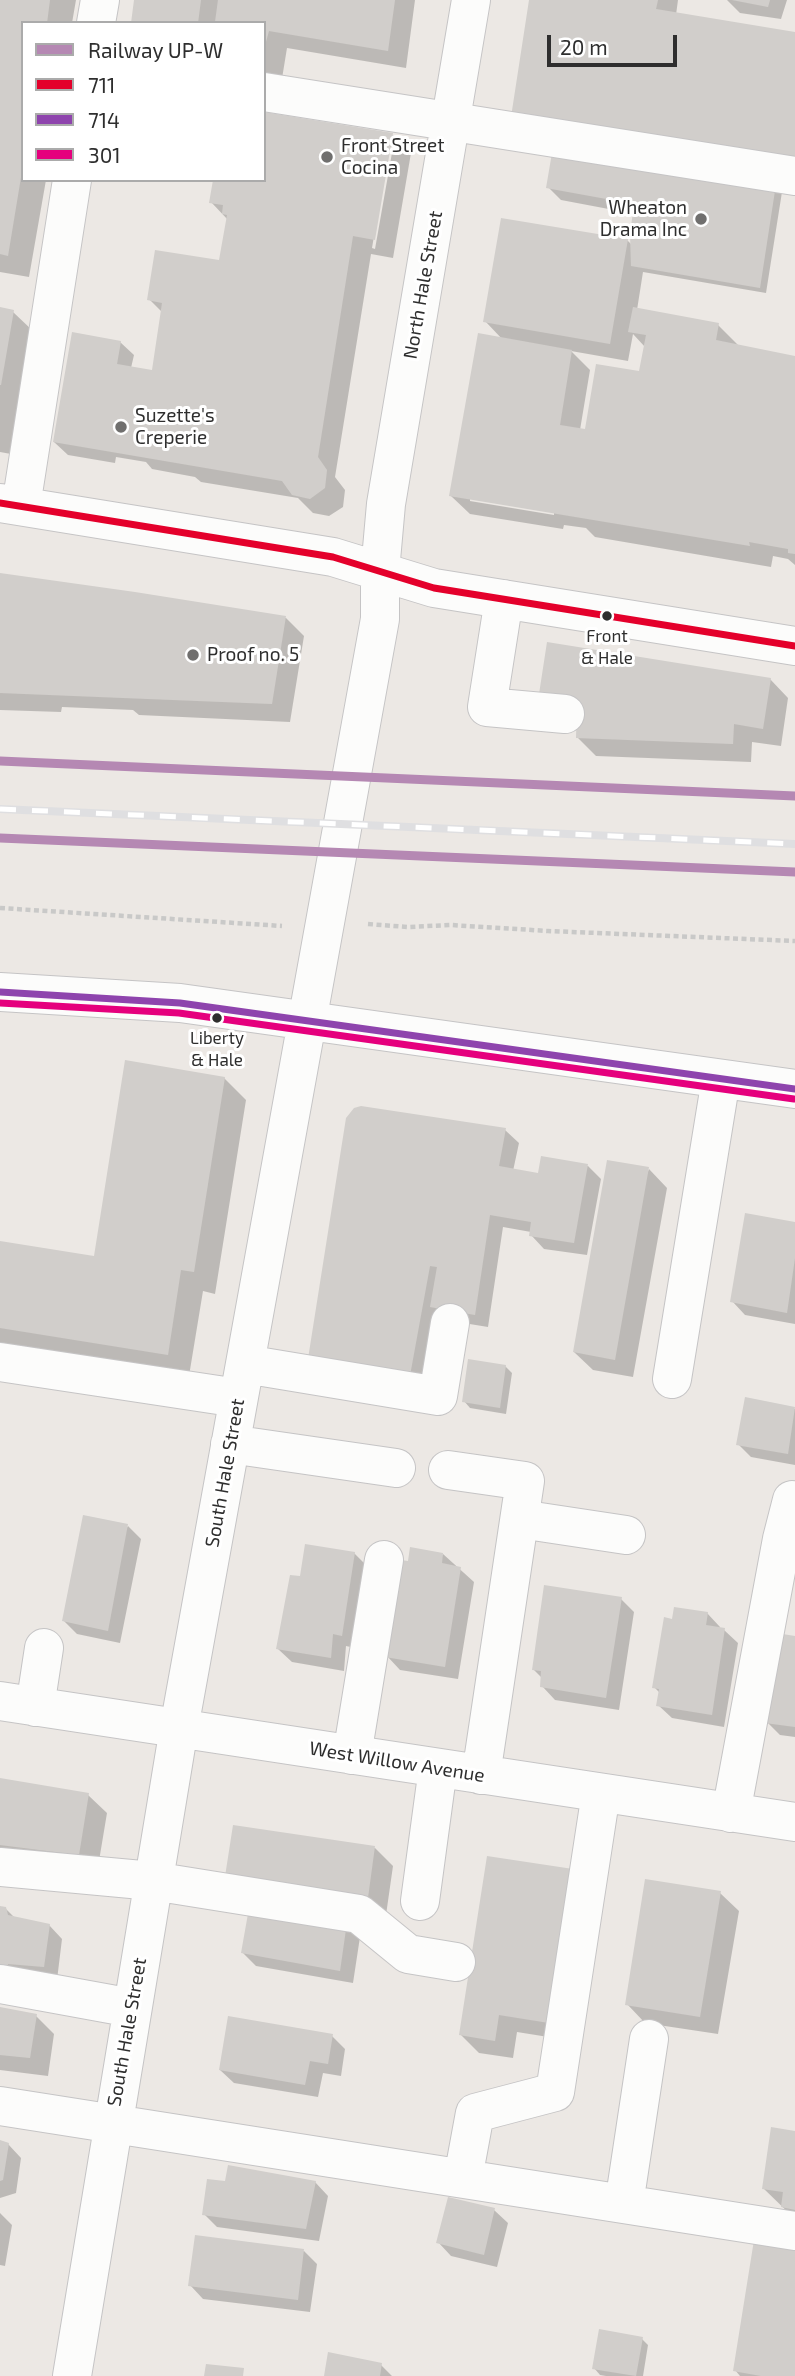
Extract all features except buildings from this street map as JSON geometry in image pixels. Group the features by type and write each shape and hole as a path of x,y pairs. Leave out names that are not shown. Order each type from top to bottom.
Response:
{"street":[{"path":"96,21 100,0"},
{"name":"North Hale Street","path":"380,572 386,504 471,0"},
{"path":"266,92 795,176"},
{"path":"72,182 10,504 333,556 434,588 795,646"},
{"name":"South Hale Street","path":"72,2376 178,1728 380,619 380,572"},
{"path":"504,599 487,707 565,714"},
{"path":"0,992 180,1003 795,1089"},
{"path":"672,1378 721,1079"},
{"path":"0,1362 438,1396 450,1323"},
{"path":"230,1444 396,1468"},
{"path":"448,1470 525,1481 481,1774"},
{"path":"731,1813 782,1539 792,1500"},
{"path":"520,1519 626,1535"},
{"path":"352,1755 384,1560"},
{"path":"18,1704 44,1648"},
{"name":"West Willow Avenue","path":"18,1704 795,1822"},
{"path":"420,1901 438,1768"},
{"path":"463,2178 475,2113 555,2092 601,1793"},
{"path":"0,1867 153,1881 359,1913 408,1954 456,1962"},
{"path":"0,1984 132,2008"},
{"path":"624,2204 649,2039"},
{"path":"0,2106 795,2231"}],"path":[{"path":"0,908 265,927"},
{"path":"379,923 408,927 451,925 795,941"}],"railway":[{"path":"0,809 795,844"}],"rail line":[{"name":"UP-W","path":"0,761 795,796"},
{"name":"UP-W","path":"0,838 795,872"}],"transit line":[{"name":"711","path":"0,503 333,557 434,588 795,646"},
{"name":"714","path":"0,992 180,1003 795,1089"},
{"name":"301","path":"0,1003 179,1013 794,1099"}],"place":[{"name":"Front Street Cocina","path":"327,157"},
{"name":"Wheaton Drama Inc","path":"701,219"},
{"name":"Suzette's Creperie","path":"121,427"},
{"name":"Front & Hale","path":"607,616"},
{"name":"Proof no. 5","path":"193,655"},
{"name":"Liberty & Hale","path":"217,1018"}]}
